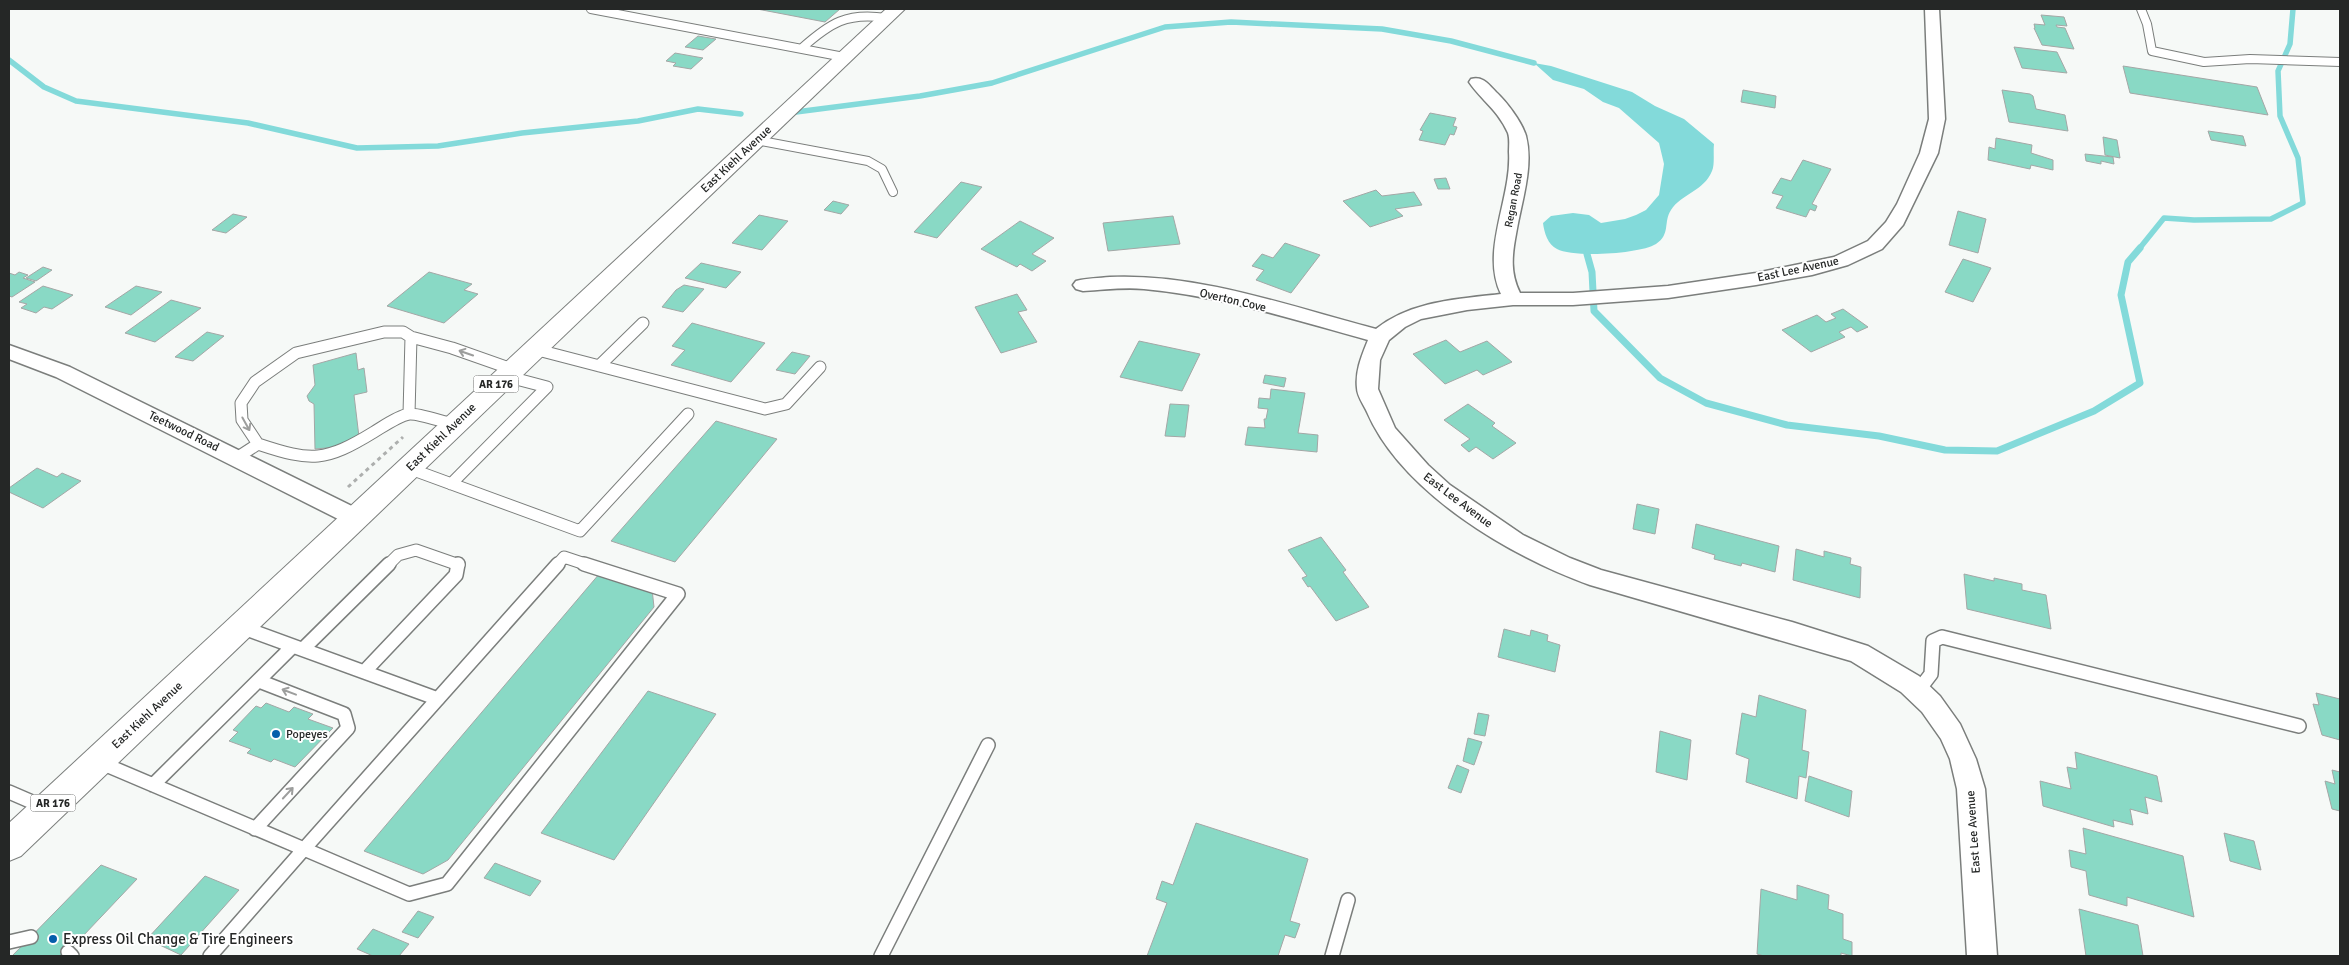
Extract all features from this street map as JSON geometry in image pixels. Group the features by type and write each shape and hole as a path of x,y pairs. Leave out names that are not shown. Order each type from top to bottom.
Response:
{"main road":[{"name":"East Kiehl Avenue","path":"9,845 891,13"}],"street":[{"name":"East Lee Avenue","path":"1932,9 1937,119 1928,153 1906,204 1894,226 1875,245 1841,261 1812,269 1668,292 1574,299 1513,299 1467,304 1416,314 1398,322 1380,337 1370,360 1367,389 1386,432 1420,472 1442,492 1515,541 1562,565 1598,578 1792,632 1859,653 1910,684 1918,691 1931,704 1951,732 1963,760 1971,789 1982,956"},
{"name":"Regan Road","path":"1477,82 1499,104 1518,135 1519,168 1502,259 1505,283 1513,299"},
{"name":"Overton Cove","path":"1083,285 1141,283 1176,287 1239,300 1380,337"},
{"name":"Teetwood Road","path":"9,352 63,372 238,457 315,499 356,518"}],"lane":[{"path":"591,9 844,57"},
{"path":"2141,9 2147,24 2152,51 2204,62 2270,60 2340,62"},
{"path":"802,48 824,28 845,17 891,13"},
{"path":"756,140 868,160 882,169 894,192"},
{"path":"599,366 643,323"},
{"path":"451,484 547,387 452,348 411,337 403,332 384,332 296,353 255,382 241,403 242,420 258,444 292,455 321,456 345,450 409,414 454,424"},
{"path":"409,414 411,337"},
{"path":"534,349 765,409 786,404 820,367"},
{"path":"408,468 580,531 688,414"},
{"path":"238,457 258,444"},
{"path":"153,785 258,680 298,648 398,555 416,550 459,564 456,575 364,672"},
{"path":"97,761 255,828 305,850 409,894 447,884 678,594 564,557 305,850 210,956"},
{"path":"240,627 438,699"},
{"path":"1918,691 1932,674 1933,641 1942,637 1952,638 2113,682 2300,726"},
{"path":"255,828 348,728 344,714 258,680"},
{"path":"881,956 988,745"},
{"path":"9,792 48,808"},
{"path":"1332,956 1348,900"},
{"path":"9,942 31,937"}],"water":[{"path":"1534,63 1551,66 1632,92 1655,106 1684,119 1714,144 1713,168 1708,178 1698,188 1680,200 1671,210 1667,219 1664,236 1656,244 1636,250 1591,254 1565,252 1554,247 1549,241 1545,234 1543,223 1551,216 1573,213 1589,215 1601,223 1625,219 1646,210 1659,195 1664,164 1659,143 1619,108 1603,102 1584,89 1553,80"}],"building":[{"path":"757,9 840,9 825,22"},
{"path":"2041,15 2064,17 2067,26 2056,25 2057,27 2065,28 2074,49 2042,45 2034,28 2034,24 2045,25"},
{"path":"698,36 716,39 703,50 685,47"},
{"path":"2014,47 2057,52 2067,73 2022,68"},
{"path":"675,53 703,58 691,69 673,66 676,63 666,61"},
{"path":"2123,66 2257,87 2268,115 2130,93"},
{"path":"1743,90 1776,96 1775,108 1741,102"},
{"path":"2002,90 2030,94 2033,96 2036,109 2065,115 2068,131 2009,122"},
{"path":"1430,113 1456,118 1453,126 1457,127 1454,135 1450,134 1445,145 1419,140 1423,131 1420,130"},
{"path":"2208,131 2243,136 2246,146 2211,140"},
{"path":"2103,137 2117,140 2120,158 2105,155"},
{"path":"1996,138 2032,145 2031,153 2053,160 2053,170 2031,165 2030,169 1988,160 1989,147 1995,149"},
{"path":"2085,154 2113,157 2114,164 2101,161 2101,164 2086,161"},
{"path":"1803,160 1831,169 1812,204 1817,206 1815,211 1810,209 1806,217 1776,208 1783,196 1772,193 1781,178 1791,181"},
{"path":"1446,178 1450,189 1438,189 1434,179"},
{"path":"961,182 982,187 937,238 914,232"},
{"path":"1376,190 1382,196 1414,192 1422,205 1395,209 1403,216 1370,227 1343,201"},
{"path":"833,201 849,205 841,214 824,210"},
{"path":"1958,211 1986,219 1978,253 1949,245"},
{"path":"233,214 247,217 226,233 212,230"},
{"path":"759,215 788,221 762,250 732,243"},
{"path":"1173,216 1180,244 1108,251 1103,223"},
{"path":"1020,221 1054,238 1032,254 1046,261 1032,271 1020,264 1017,267 981,249"},
{"path":"1285,243 1320,255 1291,293 1256,280 1264,270 1252,266 1262,254 1273,258"},
{"path":"1963,259 1991,268 1973,302 1945,292"},
{"path":"701,263 741,272 726,288 685,278"},
{"path":"43,267 52,270 36,281 26,278"},
{"path":"19,272 28,275 23,278 35,282 12,297 9,296 9,273 15,275"},
{"path":"429,272 472,284 464,290 478,294 444,323 387,306"},
{"path":"684,285 704,289 683,312 662,307 676,290"},
{"path":"43,286 73,295 52,309 44,307 36,313 21,308 27,304 19,302"},
{"path":"136,286 162,292 131,315 105,307"},
{"path":"1017,294 1027,310 1018,312 1037,342 1001,353 975,307"},
{"path":"171,300 201,308 155,342 125,333"},
{"path":"1843,309 1868,327 1857,332 1851,327 1839,332 1845,337 1811,352 1782,330 1817,315 1826,322 1836,318 1831,314"},
{"path":"692,323 765,343 731,382 671,365 685,350 672,346"},
{"path":"207,332 224,336 193,361 175,357"},
{"path":"1446,340 1460,352 1487,341 1512,362 1483,375 1477,370 1445,384 1413,354"},
{"path":"1139,341 1200,354 1182,391 1120,377"},
{"path":"792,352 810,356 795,374 776,370"},
{"path":"356,353 358,370 364,368 367,392 354,395 359,437 337,447 315,449 314,404 309,401 307,396 315,385 313,365"},
{"path":"1265,375 1286,378 1284,387 1263,383"},
{"path":"1271,389 1305,393 1298,433 1318,435 1317,452 1245,445 1248,427 1265,428 1264,419 1266,419 1268,409 1258,408 1259,398 1270,399"},
{"path":"1170,404 1189,405 1185,437 1165,436"},
{"path":"1468,404 1495,423 1492,426 1516,443 1493,459 1476,447 1469,452 1461,445 1470,439 1444,420"},
{"path":"716,421 777,439 675,562 611,541"},
{"path":"37,468 57,477 62,473 81,481 43,508 9,492 9,488"},
{"path":"1637,504 1659,509 1655,534 1633,529"},
{"path":"1696,524 1779,546 1775,572 1742,563 1741,566 1714,559 1715,555 1692,548"},
{"path":"1321,537 1346,570 1343,572 1369,607 1336,621 1310,586 1308,587 1302,578 1307,576 1288,550"},
{"path":"1796,549 1824,557 1824,551 1851,558 1850,564 1861,567 1860,598 1793,580"},
{"path":"600,573 652,589 654,607 448,860 423,874 364,851"},
{"path":"1964,574 1994,581 1994,578 2022,584 2022,590 2046,595 2051,629 1967,609"},
{"path":"1504,629 1530,636 1531,630 1548,635 1547,641 1560,645 1555,672 1498,657"},
{"path":"648,691 716,714 614,860 541,833"},
{"path":"2316,693 2340,699 2340,740 2322,735 2313,704 2319,705"},
{"path":"1759,695 1806,710 1802,750 1809,752 1806,778 1799,776 1797,799 1746,782 1749,759 1736,754 1742,713 1756,717"},
{"path":"266,703 289,712 294,707 313,714 308,719 333,728 295,767 274,759 271,762 247,753 251,749 229,741 238,732 233,730 256,706 261,708"},
{"path":"1478,713 1489,715 1485,736 1474,734"},
{"path":"1660,731 1691,740 1687,780 1656,772"},
{"path":"1468,738 1482,742 1474,765 1463,761"},
{"path":"2075,752 2157,776 2162,802 2145,797 2148,814 2130,809 2133,825 2113,820 2114,827 2043,806 2040,781 2071,789 2067,767 2077,769"},
{"path":"1457,765 1469,770 1461,793 1448,788"},
{"path":"2332,770 2340,772 2340,811 2332,809 2325,781 2335,784"},
{"path":"1809,776 1852,791 1849,817 1805,801"},
{"path":"1196,823 1308,859 1290,921 1300,924 1295,938 1285,935 1278,956 1147,956 1167,903 1156,899 1162,881 1173,885"},
{"path":"2083,828 2183,856 2194,917 2127,897 2127,906 2089,895 2086,871 2071,867 2069,850 2086,854"},
{"path":"2224,833 2254,841 2261,870 2230,861"},
{"path":"495,863 541,881 530,896 484,878"},
{"path":"101,865 137,879 64,956 12,956"},
{"path":"205,876 239,890 181,955 147,939"},
{"path":"1797,885 1829,895 1828,909 1843,914 1843,939 1852,942 1852,956 1841,953 1841,956 1764,956 1757,954 1761,889 1797,900"},
{"path":"2079,909 2138,925 2143,956 2086,956"},
{"path":"418,911 434,917 418,938 402,932"},
{"path":"373,929 409,944 399,956 373,956 357,949"}],"waterway":[{"path":"2139,249 2164,218 2194,220 2271,219 2303,203 2298,158 2280,116 2278,71 2290,44 2293,9"},
{"path":"796,112 920,96 992,83 1165,27 1231,22 1382,29 1451,41 1534,63"},
{"path":"9,60 44,87 76,101 248,123 357,148 438,146 522,133 638,121 698,109 741,114"},
{"path":"1587,254 1592,272 1594,311 1660,378 1706,403 1787,425 1879,436 1945,450 1997,451 2094,411 2140,383 2121,295 2128,262 2140,248"}],"place":[{"name":"Popeyes","path":"276,734"},
{"name":"Express Oil Change & Tire Engineers","path":"53,939"}]}
